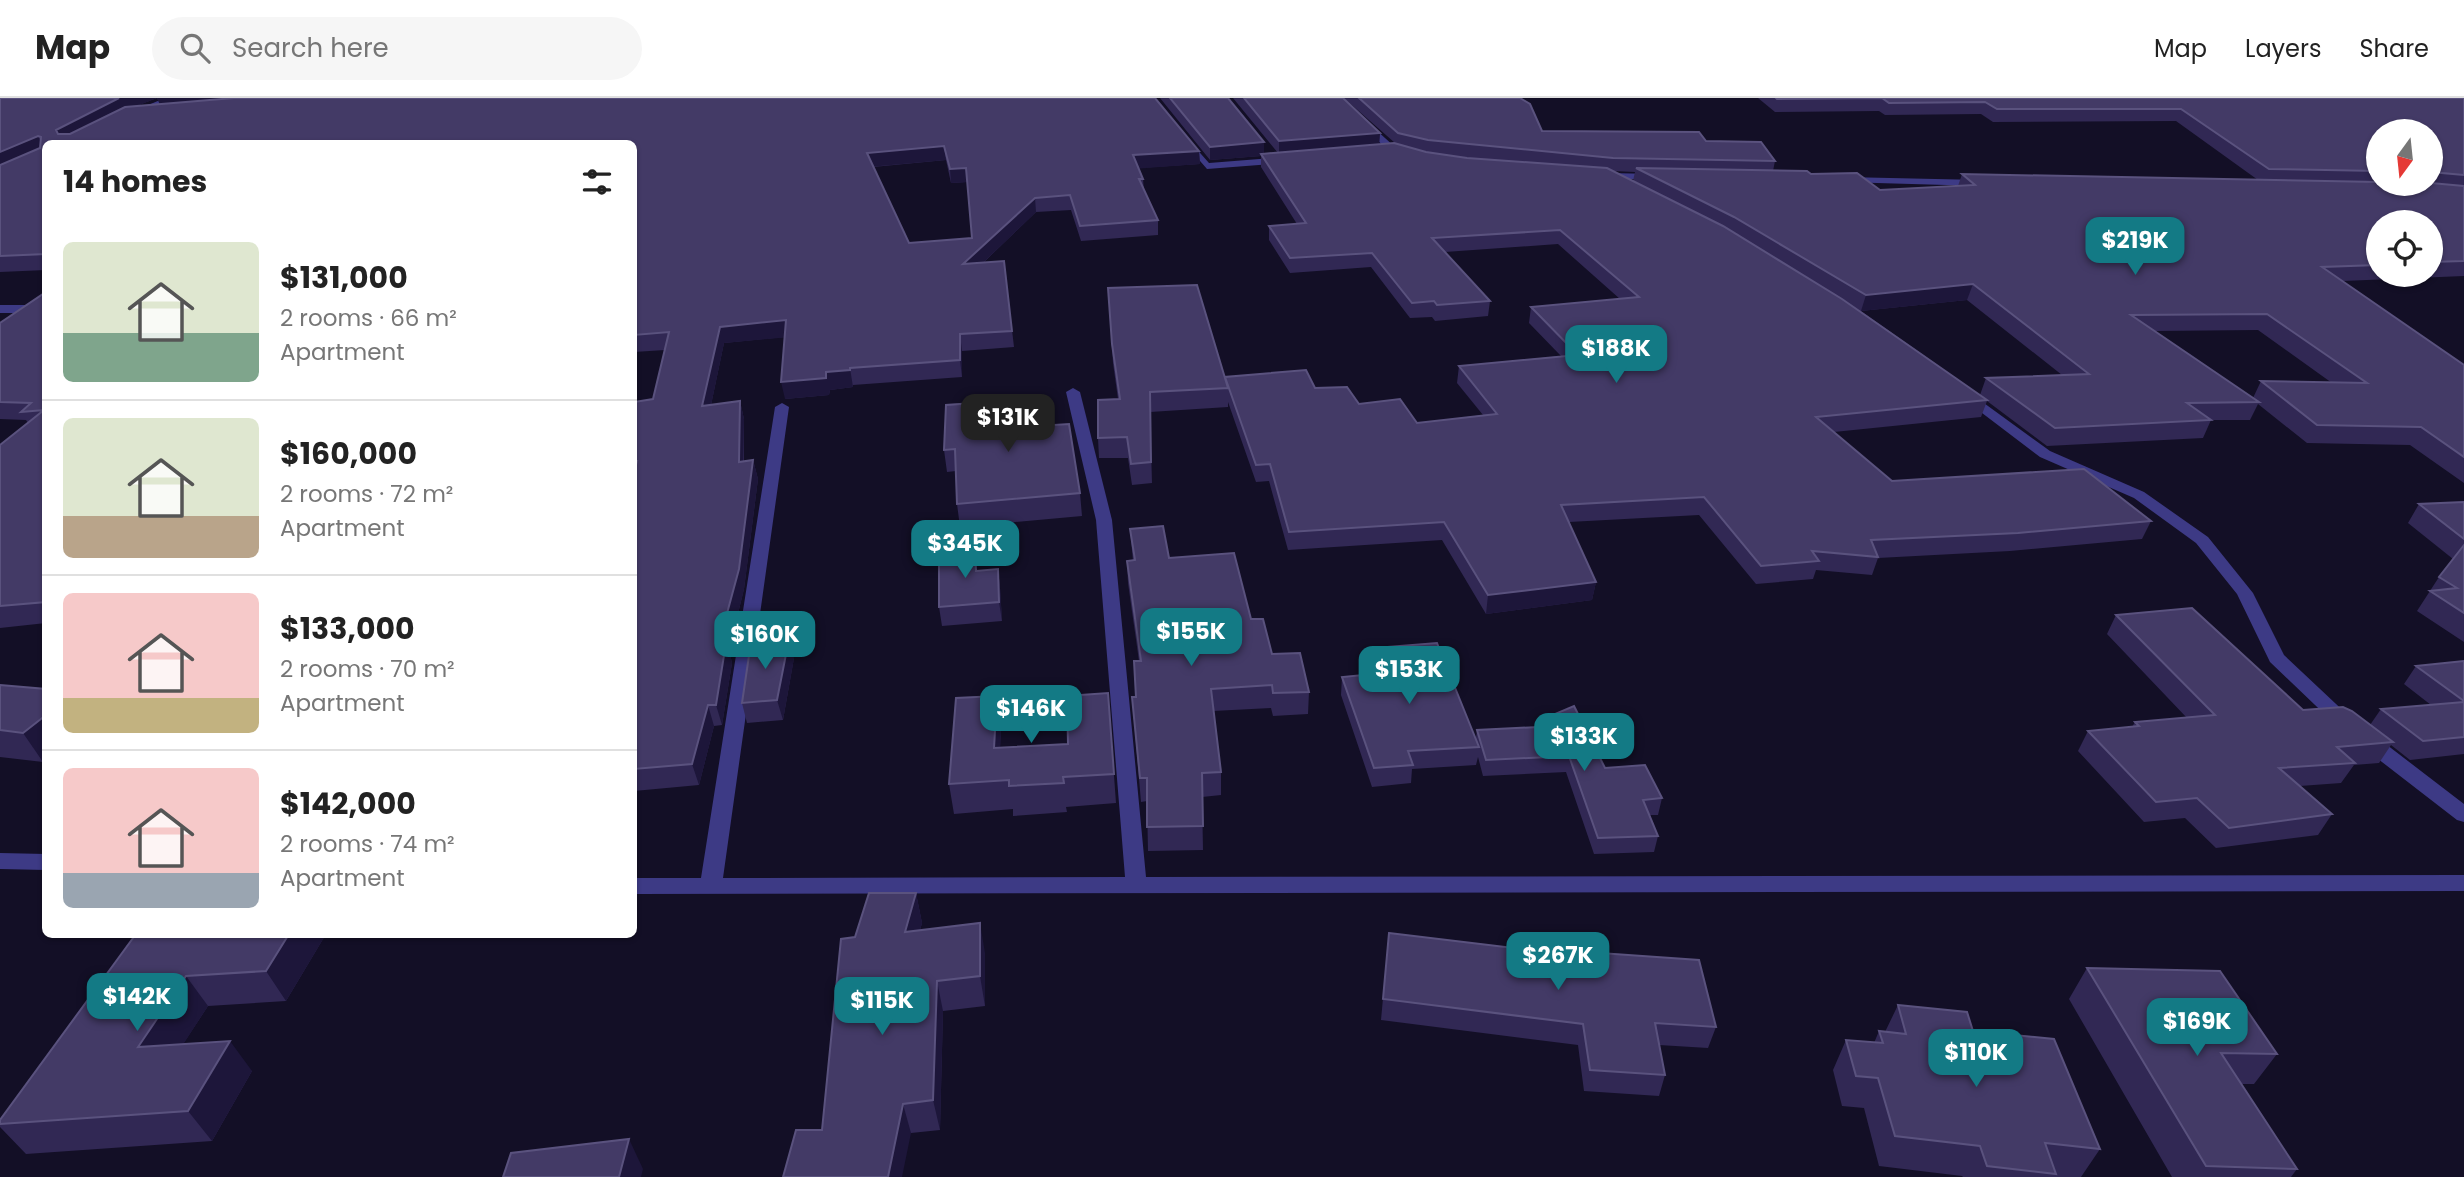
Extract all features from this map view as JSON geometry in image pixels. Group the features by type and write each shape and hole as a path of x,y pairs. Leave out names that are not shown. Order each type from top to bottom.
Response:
{"street":[{"path":"166,111 128,115 172,98"},
{"path":"1336,98 1386,151 1425,159"},
{"path":"1180,133 1207,166 1273,157 1289,160"},
{"path":"1645,194 1601,175 1663,177"},
{"path":"1829,180 1995,183"},
{"path":"0,309 42,309"},
{"path":"1953,385 2045,454 2139,495 2202,540 2245,593 2276,658 2341,720 2464,815"},
{"path":"1073,392 1104,520 1121,684 1136,885"},
{"path":"710,886 782,407"},
{"path":"0,862 42,862"},
{"path":"637,886 2464,883"}],"building":[{"path":"0,98 119,98 56,130 58,134 70,134 125,107 234,98 1155,98 1199,151 1133,155 1143,179 1139,179 1158,220 1080,226 1070,195 1035,198 963,264 1004,261 1012,331 960,334 960,360 850,368 826,372 826,378 781,382 786,320 720,327 702,406 740,401 739,462 753,460 739,569 719,643 726,643 716,705 708,705 692,764 637,769 637,402 653,399 669,332 637,335 637,140 42,140 42,254 0,256 0,165 40,148 41,137 0,152","holes":["944,146 950,169 966,168 972,238 909,243 867,153"]},
{"path":"1170,98 1228,98 1264,142 1210,147"},
{"path":"1244,98 1343,98 1380,133 1279,141"},
{"path":"1359,98 1520,98 1530,104 1542,131 1699,132 1706,141 1761,142 1775,161 1613,158 1428,140 1398,133"},
{"path":"1776,98 1882,98 1777,99"},
{"path":"1882,98 2464,98 2464,175 2443,173 2443,119 2366,119 2366,171 2269,169 2181,109 1997,109 1985,102 1889,103"},
{"path":"1394,143 1426,152 1467,158 1607,168 1723,226 1842,299 1987,400 1816,417 1892,481 2084,469 2151,521 2018,533 1871,540 1878,557 1812,551 1819,561 1761,566 1704,497 1561,505 1596,582 1488,595 1444,522 1289,532 1270,464 1256,465 1225,377 1306,370 1315,388 1347,387 1359,404 1400,399 1417,423 1497,414 1459,366 1578,355 1531,307 1639,297 1560,230 1432,238 1490,301 1437,305 1434,301 1412,303 1372,253 1290,258 1269,226 1306,223 1261,154"},
{"path":"1636,168 1857,173 1880,190 1975,185 1962,174 2366,182 2366,196 2443,196 2443,184 2464,186 2464,261 2443,262 2443,210 2366,210 2366,265 2322,267 2464,365 2464,457 2421,427 2317,425 2261,381 2367,383 2267,314 2131,315 2259,402 2187,403 2211,420 2055,428 1986,378 2089,374 1973,284 1866,295 1734,217"},
{"path":"1197,285 1228,388 1150,392 1151,462 1131,464 1127,437 1098,438 1098,400 1120,399 1108,288"},
{"path":"42,295 42,410 21,412 31,403 0,402 0,323"},
{"path":"1018,400 1022,427 1069,424 1080,493 957,504 955,449 944,450 946,405"},
{"path":"42,412 42,602 0,606 0,445"},
{"path":"2464,502 2464,539 2419,504"},
{"path":"1163,526 1169,558 1234,553 1251,619 1263,619 1272,654 1300,653 1309,692 1273,693 1272,685 1211,689 1221,772 1202,773 1203,826 1147,827 1147,778 1140,778 1132,697 1136,697 1134,661 1141,661 1127,561 1135,560 1130,529"},
{"path":"2464,545 2464,613 2430,591 2457,588 2439,577"},
{"path":"975,549 976,571 998,569 999,602 939,607 939,552"},
{"path":"2192,608 2303,710 2343,707 2393,742 2337,747 2355,763 2279,768 2332,814 2229,828 2197,798 2156,802 2088,731 2139,726 2135,722 2215,715 2116,615"},
{"path":"789,639 777,700 742,703 751,642"},
{"path":"1437,643 1479,747 1408,751 1413,765 1374,768 1342,677 1384,673 1376,648"},
{"path":"2464,661 2464,701 2416,666"},
{"path":"0,685 42,689 42,718 23,733 0,730"},
{"path":"1108,693 1114,774 1063,777 1064,783 1009,786 1009,780 949,784 956,698 997,696 994,748 1068,744 1067,696"},
{"path":"2464,702 2464,737 2423,741 2381,709"},
{"path":"1574,706 1605,768 1645,765 1662,798 1643,800 1658,836 1598,838 1569,756 1486,760 1477,730 1559,726 1555,714"},
{"path":"869,893 916,893 905,932 980,923 980,976 937,981 933,1100 903,1104 888,1177 783,1177 796,1130 822,1130 841,939 855,937"},
{"path":"1389,933 1572,955 1572,951 1699,960 1716,1027 1655,1023 1665,1075 1590,1070 1583,1024 1383,999"},
{"path":"133,938 287,938 266,971 186,976 138,1047 230,1041 188,1111 0,1124 0,1120"},
{"path":"2087,968 2220,971 2277,1054 2221,1053 2297,1169 2206,1166"},
{"path":"1898,1005 1967,1012 1973,1031 2054,1039 2100,1149 2045,1143 2056,1174 1987,1166 1980,1146 1895,1136 1878,1078 1856,1076 1846,1040 1883,1043 1879,1031 1906,1034"},
{"path":"629,1139 619,1177 503,1177 511,1153"}]}
